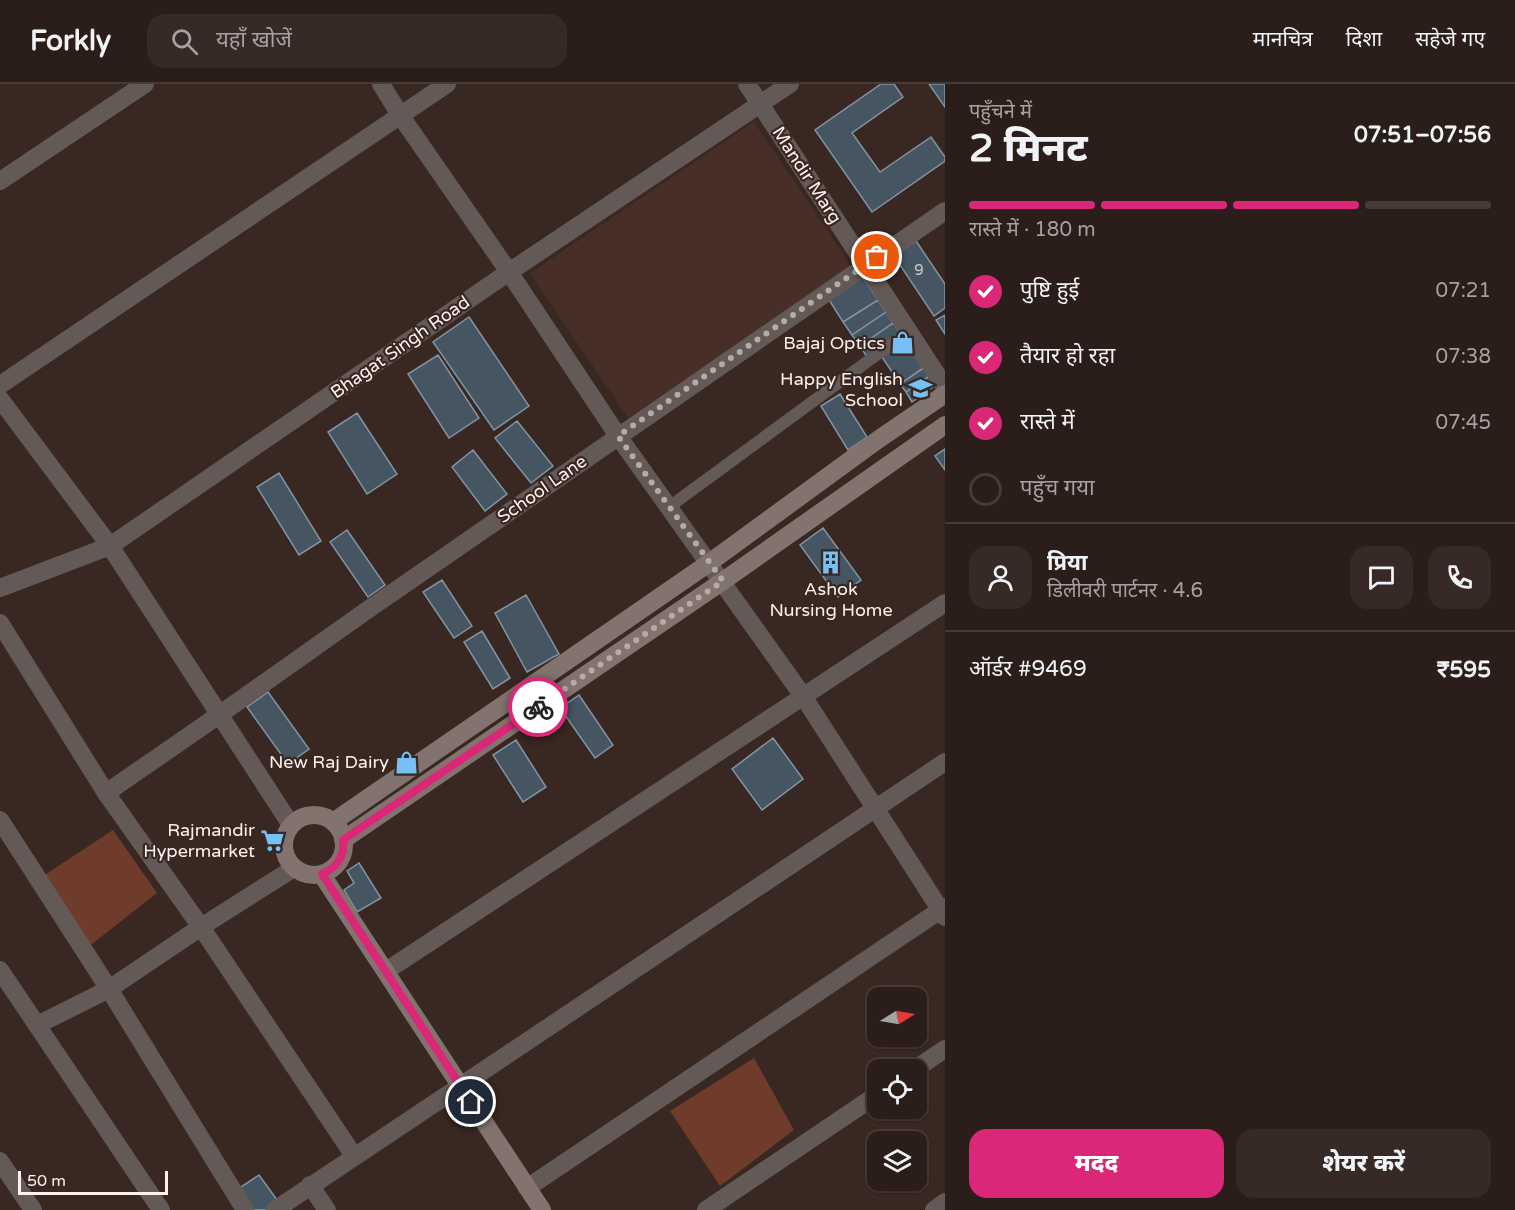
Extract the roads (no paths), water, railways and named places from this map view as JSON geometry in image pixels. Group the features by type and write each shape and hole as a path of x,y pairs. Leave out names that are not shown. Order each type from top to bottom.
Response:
{"street":[{"path":"0,181 145,84"},
{"path":"381,84 618,436 803,696 943,911 527,1188"},
{"path":"0,385 447,84"},
{"name":"Mandir Marg","path":"747,84 945,387"},
{"name":"Bhagat Singh Road","path":"0,588 110,546 509,272 790,84"},
{"name":"School Lane","path":"106,793 219,716 366,610 945,211"},
{"path":"333,822 709,563 945,394"},
{"path":"0,399 110,546 291,825"},
{"path":"343,840 723,581 945,425"},
{"path":"386,971 945,603"},
{"path":"0,623 106,793 201,927 354,1156"},
{"path":"275,1210 945,762"},
{"path":"307,815 325,817 333,822 338,827 343,840 343,854 338,863 331,870 312,876 294,868 284,852 286,833 291,825 307,815"},
{"path":"0,820 109,989 245,1210"},
{"path":"37,1025 109,989 294,868"},
{"path":"322,874 542,1210"},
{"path":"0,970 161,1210"},
{"path":"927,1061 945,1049"},
{"path":"706,1210 867,1101"},
{"path":"0,1161 33,1210"},
{"path":"310,1185 327,1210"},
{"path":"934,1210 945,1202"}],"lane":[{"path":"669,507 909,331"}],"place":[{"name":"Bajaj Optics","path":"903,343"},
{"name":"Happy English School","path":"921,389"},
{"name":"Ashok Nursing Home","path":"831,563"},
{"name":"New Raj Dairy","path":"407,762"},
{"name":"Rajmandir Hypermarket","path":"273,840"}]}
